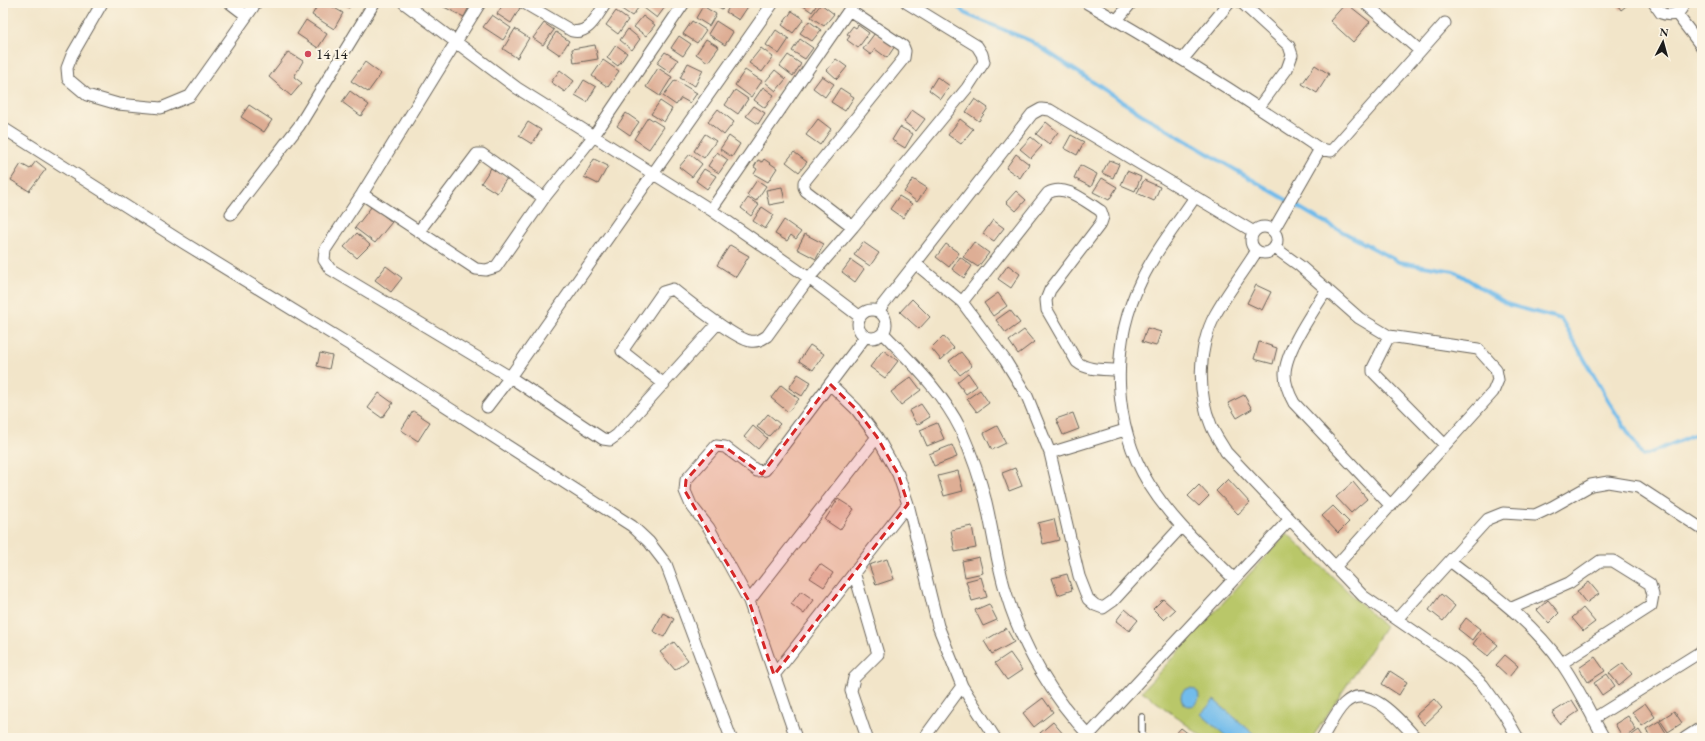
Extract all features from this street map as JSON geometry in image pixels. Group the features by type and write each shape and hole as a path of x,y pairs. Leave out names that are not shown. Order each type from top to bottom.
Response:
{"street":[{"path":"102,3 72,55 67,68 68,79 87,95 118,104 161,108 190,96 256,3"},
{"path":"230,3 247,16"},
{"path":"231,214 298,126 374,3"},
{"path":"404,3 517,88 711,210 809,278 860,316"},
{"path":"480,3 457,43 362,194 324,250 324,260 330,269 510,378 603,439 610,440 617,436 718,323"},
{"path":"524,3 572,31 580,33 587,30 606,3"},
{"path":"362,194 476,269 486,270 496,267 544,198 593,137 684,3"},
{"path":"487,407 510,378 774,3"},
{"path":"664,384 622,351 663,292 673,290 718,323 748,341 759,341 767,336 809,278 853,227 967,88 984,62 982,54 977,46 907,3"},
{"path":"1087,3 1183,59 1259,107 1320,149 1331,151 1419,50 1445,23"},
{"path":"1117,20 1131,3"},
{"path":"1183,59 1229,3"},
{"path":"1242,3 1289,46 1292,55 1287,69 1259,107"},
{"path":"1365,3 1419,50"},
{"path":"1654,3 1661,13 1666,15 1676,13 1684,3"},
{"path":"711,210 852,6 903,46 905,51 904,58 804,182 806,191 853,227"},
{"path":"1676,13 1702,47"},
{"path":"878,311 1032,114 1041,109 1050,110 1254,232"},
{"path":"3,128 184,243 368,356 632,526 649,542 666,564 731,738"},
{"path":"1273,230 1320,149"},
{"path":"420,231 477,154 482,154 544,198"},
{"path":"962,302 1048,193 1054,190 1065,190 1101,211 1103,217 1101,223 1050,290 1046,300 1047,310 1077,362 1090,368 1118,370"},
{"path":"1195,197 1141,280 1125,322 1118,370 1125,430 1149,484 1181,527 1234,579"},
{"path":"1265,227 1273,230 1277,237 1275,248 1264,254 1256,252 1250,240 1254,232 1265,227"},
{"path":"1275,248 1327,289 1359,318 1389,336 1476,348 1496,369 1498,380 1493,392 1335,567"},
{"path":"1256,252 1215,316 1205,344 1202,374 1204,401 1211,425 1226,452 1289,520 1363,596 1460,663 1483,685 1504,714 1518,738"},
{"path":"916,264 962,302 1006,360 1027,396 1050,453 1079,576 1088,599 1095,606 1103,608 1113,601 1181,527"},
{"path":"1327,289 1287,358 1285,374 1287,389 1294,403 1390,506"},
{"path":"868,310 878,311 885,316 887,325 884,334 875,339 865,337 859,331 857,323 860,316 868,310"},
{"path":"884,334 927,379 947,407 960,430 985,500 1006,593 1018,626 1045,680 1071,717 1089,737 1289,520"},
{"path":"1389,336 1373,368 1373,372 1445,445"},
{"path":"796,738 749,601 709,528 691,505 685,492 686,480 716,446 725,447 757,471 765,470 865,337"},
{"path":"830,384 856,409 877,437 898,474 908,504 938,626 962,686 994,738"},
{"path":"1050,453 1125,430"},
{"path":"749,601 877,437"},
{"path":"1397,619 1488,519 1503,513 1535,515 1552,508 1591,484 1608,482 1638,487 1702,529"},
{"path":"774,675 908,504"},
{"path":"1450,561 1512,608 1562,664 1604,738"},
{"path":"1512,608 1569,583 1600,561 1613,561 1650,584 1653,595 1651,606 1562,664"},
{"path":"854,572 878,654 854,678 851,691 867,738"},
{"path":"1593,719 1702,651"},
{"path":"924,738 962,686"},
{"path":"1322,738 1344,704 1353,698 1365,697 1374,700 1396,716 1416,738"},
{"path":"1685,738 1702,727"}],"lane":[{"path":"1142,717 1142,738"}],"highlighted area":[{"path":"830,384 856,409 877,437 898,474 908,504 774,675 749,601 685,491 686,480 716,446 725,447 762,474"}],"green space":[{"path":"1287,533 1385,627 1312,738 1204,738 1142,691"}],"water":[{"path":"1190,688 1196,691 1199,697 1196,703 1190,706 1184,703 1181,697 1184,691"},
{"path":"1214,700 1254,734 1250,738 1228,738 1201,714"}],"building":[{"path":"319,3 326,3 343,13 334,29 312,15"},
{"path":"340,3 352,3 349,8"},
{"path":"441,3 471,3 464,17 440,5"},
{"path":"504,3 512,3 520,8 511,23 497,14"},
{"path":"624,3 642,3 632,16 620,8"},
{"path":"648,3 660,3 665,7 657,18 644,8"},
{"path":"712,3 726,3 722,9"},
{"path":"732,3 747,3 749,5 739,20 726,12"},
{"path":"799,3 818,3 812,12"},
{"path":"1346,3 1370,22 1353,42 1330,21"},
{"path":"1616,3 1630,3 1621,10"},
{"path":"821,4 834,14 824,26 811,17"},
{"path":"703,6 716,14 709,26 696,18"},
{"path":"616,11 628,20 618,34 606,25"},
{"path":"792,11 804,19 793,33 782,25"},
{"path":"492,15 511,28 503,40 483,27"},
{"path":"643,16 655,25 646,36 634,27"},
{"path":"306,20 327,34 318,48 297,34"},
{"path":"692,21 706,30 697,43 683,34"},
{"path":"716,21 733,32 725,45 708,34"},
{"path":"809,21 821,30 812,41 800,33"},
{"path":"544,23 554,30 543,45 533,38"},
{"path":"858,25 869,33 858,48 847,40 850,36 847,34 853,26 856,28"},
{"path":"515,29 529,38 517,58 503,49"},
{"path":"628,29 640,39 632,50 620,40"},
{"path":"776,30 789,39 779,54 766,45"},
{"path":"556,32 569,41 560,55 547,46"},
{"path":"875,33 895,46 887,58 875,49 871,55 863,49"},
{"path":"679,36 691,44 683,56 671,48"},
{"path":"706,39 719,47 708,62 696,54"},
{"path":"800,39 813,48 805,59 792,51"},
{"path":"595,45 598,59 574,63 572,49"},
{"path":"616,45 627,53 618,66 607,58"},
{"path":"761,48 773,57 762,72 749,63"},
{"path":"288,52 303,61 294,77 302,83 291,96 269,77"},
{"path":"665,52 678,60 670,72 657,63"},
{"path":"788,55 801,64 793,76 780,66"},
{"path":"836,59 847,67 837,79 827,70"},
{"path":"603,60 619,71 608,87 592,76"},
{"path":"365,62 381,74 368,92 351,81"},
{"path":"688,63 703,70 695,86 680,78"},
{"path":"1315,65 1329,74 1317,93 1302,84"},
{"path":"658,68 672,77 660,96 646,87"},
{"path":"560,70 574,81 565,92 551,82"},
{"path":"745,70 762,81 751,97 735,85"},
{"path":"775,70 786,79 776,91 765,82"},
{"path":"822,76 834,84 825,97 813,88"},
{"path":"937,77 950,86 941,99 929,90"},
{"path":"584,80 596,87 587,102 575,95"},
{"path":"675,80 697,93 690,103 681,98 676,105 663,96"},
{"path":"763,87 774,95 765,108 754,100"},
{"path":"840,88 854,97 845,111 831,102"},
{"path":"735,90 748,99 738,114 725,105"},
{"path":"350,91 369,105 361,116 342,102"},
{"path":"975,99 988,108 979,121 966,112"},
{"path":"660,101 672,109 664,122 651,114"},
{"path":"249,105 272,120 264,132 241,117"},
{"path":"754,106 765,113 758,124 746,116"},
{"path":"718,109 734,122 724,135 708,122"},
{"path":"912,110 925,119 916,131 904,122"},
{"path":"626,113 639,122 630,135 617,126"},
{"path":"648,117 664,127 649,149 634,139"},
{"path":"818,119 831,129 820,145 806,135"},
{"path":"960,119 973,129 961,144 948,135"},
{"path":"528,122 541,130 532,144 519,136"},
{"path":"1046,122 1058,132 1049,144 1036,134"},
{"path":"900,127 913,134 905,148 892,140"},
{"path":"705,134 716,141 704,158 694,151"},
{"path":"1071,135 1084,142 1077,155 1064,148"},
{"path":"729,136 740,144 732,157 720,149"},
{"path":"1031,137 1042,146 1031,158 1020,149"},
{"path":"717,152 728,160 719,173 708,166"},
{"path":"794,152 807,162 799,172 786,162"},
{"path":"690,154 702,164 692,177 679,167"},
{"path":"1016,154 1029,164 1020,178 1006,168"},
{"path":"594,159 608,166 598,184 584,177"},
{"path":"764,159 777,168 768,182 754,174 757,169 754,167 758,160 762,162"},
{"path":"1109,160 1119,164 1113,178 1102,173"},
{"path":"36,161 46,169 29,191 11,180 21,164 30,169"},
{"path":"1080,165 1097,174 1091,187 1074,178"},
{"path":"491,168 507,178 497,193 481,183"},
{"path":"704,169 716,176 707,189 696,181"},
{"path":"1127,171 1141,177 1135,191 1121,185"},
{"path":"1102,178 1117,187 1109,200 1093,192"},
{"path":"913,179 927,188 917,202 904,192"},
{"path":"757,180 766,186 756,201 747,195"},
{"path":"1144,180 1160,187 1154,201 1137,193"},
{"path":"782,187 785,202 769,205 766,190"},
{"path":"1016,191 1026,200 1016,211 1006,202"},
{"path":"899,196 912,204 903,218 890,209"},
{"path":"748,198 759,205 751,216 741,208"},
{"path":"372,206 392,222 375,243 355,228"},
{"path":"762,207 774,215 765,229 753,221"},
{"path":"784,220 801,232 796,239 791,235 787,241 775,234"},
{"path":"993,220 1004,228 994,241 983,234"},
{"path":"357,233 370,245 357,258 344,247"},
{"path":"805,234 824,244 816,259 797,249"},
{"path":"863,242 879,253 870,266 854,255"},
{"path":"974,242 989,253 978,267 963,257"},
{"path":"946,244 959,253 949,267 936,257"},
{"path":"730,245 749,256 736,277 717,265"},
{"path":"960,257 972,266 964,278 952,269"},
{"path":"851,260 864,269 855,282 842,272"},
{"path":"1008,265 1020,274 1011,288 998,279"},
{"path":"386,266 402,278 391,292 375,280"},
{"path":"1256,285 1271,292 1262,310 1247,303"},
{"path":"998,293 1007,306 993,316 984,303"},
{"path":"912,299 930,317 919,329 900,312"},
{"path":"1010,310 1020,323 1006,333 996,320"},
{"path":"1147,328 1161,332 1156,346 1142,342"},
{"path":"1024,330 1034,342 1018,354 1009,341"},
{"path":"943,336 954,348 941,360 931,348"},
{"path":"1259,342 1277,348 1273,364 1254,359"},
{"path":"810,345 824,354 813,370 799,361"},
{"path":"883,350 898,361 885,378 870,367"},
{"path":"961,352 972,366 960,375 949,361"},
{"path":"320,353 332,356 329,369 317,366"},
{"path":"968,373 977,386 966,394 957,382"},
{"path":"798,374 811,382 802,396 789,388"},
{"path":"911,377 921,390 901,405 891,392"},
{"path":"781,385 799,399 788,412 771,398"},
{"path":"980,390 989,403 977,412 967,399"},
{"path":"379,393 393,403 382,418 368,408"},
{"path":"1244,395 1252,409 1237,418 1228,403"},
{"path":"921,404 930,417 917,425 909,411"},
{"path":"413,411 430,422 418,441 401,430"},
{"path":"1073,413 1079,429 1063,435 1056,419"},
{"path":"768,414 780,424 769,436 757,427"},
{"path":"937,423 944,439 927,446 920,430"},
{"path":"753,426 767,438 758,449 744,437"},
{"path":"997,426 1006,443 992,450 984,433"},
{"path":"952,445 957,457 934,466 929,454"},
{"path":"1015,468 1022,486 1009,491 1002,473"},
{"path":"958,471 963,491 944,496 938,476"},
{"path":"1228,479 1250,503 1238,514 1216,491"},
{"path":"1353,482 1367,499 1351,513 1336,497"},
{"path":"1199,485 1209,496 1199,506 1188,496"},
{"path":"838,499 854,509 840,530 825,520"},
{"path":"1333,506 1349,522 1338,533 1322,516"},
{"path":"1054,519 1059,540 1043,544 1038,523"},
{"path":"972,526 976,548 955,552 951,530"},
{"path":"979,557 983,573 965,577 962,561"},
{"path":"887,559 894,579 876,585 869,565"},
{"path":"820,564 833,573 824,587 810,578"},
{"path":"1067,574 1072,590 1058,595 1052,578"},
{"path":"981,577 987,597 972,601 966,581"},
{"path":"1589,582 1599,594 1586,603 1577,591"},
{"path":"801,591 814,600 804,614 791,604"},
{"path":"1441,594 1455,606 1443,621 1429,610"},
{"path":"1163,599 1175,610 1164,620 1153,609"},
{"path":"1548,600 1559,613 1549,623 1537,610"},
{"path":"989,604 997,620 983,626 975,610"},
{"path":"1583,608 1595,622 1583,631 1572,618"},
{"path":"1125,609 1138,620 1129,631 1116,621"},
{"path":"663,613 674,619 664,637 653,631"},
{"path":"1466,618 1480,629 1472,640 1458,629"},
{"path":"1006,628 1014,642 992,654 984,641"},
{"path":"1482,632 1498,645 1488,656 1473,644"},
{"path":"674,642 688,660 675,670 660,652"},
{"path":"1010,653 1022,670 1007,680 995,663"},
{"path":"1505,655 1518,666 1509,677 1496,665"},
{"path":"1595,657 1605,671 1588,682 1579,668"},
{"path":"1623,663 1632,674 1619,685 1609,673"},
{"path":"1390,671 1407,682 1399,695 1382,684"},
{"path":"1607,674 1615,686 1602,695 1594,683"},
{"path":"1043,698 1053,712 1034,727 1023,713"},
{"path":"1434,699 1442,708 1424,725 1416,715"},
{"path":"1572,700 1579,711 1560,724 1552,713"},
{"path":"1645,703 1655,717 1642,726 1632,712"},
{"path":"1674,711 1682,723 1668,732 1660,720"},
{"path":"1628,716 1636,730 1623,738 1615,724"},
{"path":"1659,721 1666,733 1657,738 1651,738 1646,729"},
{"path":"1053,722 1064,735 1061,738 1044,738 1040,733"},
{"path":"1181,728 1194,738 1172,738"},
{"path":"1639,730 1644,738 1628,738"}],"waterway":[{"path":"952,3 968,15 1031,41 1141,114 1317,218 1399,262 1454,271 1509,305 1561,319 1609,402 1643,456 1696,434 1702,437"}],"place":[{"name":"14 14","path":"308,54"}]}
